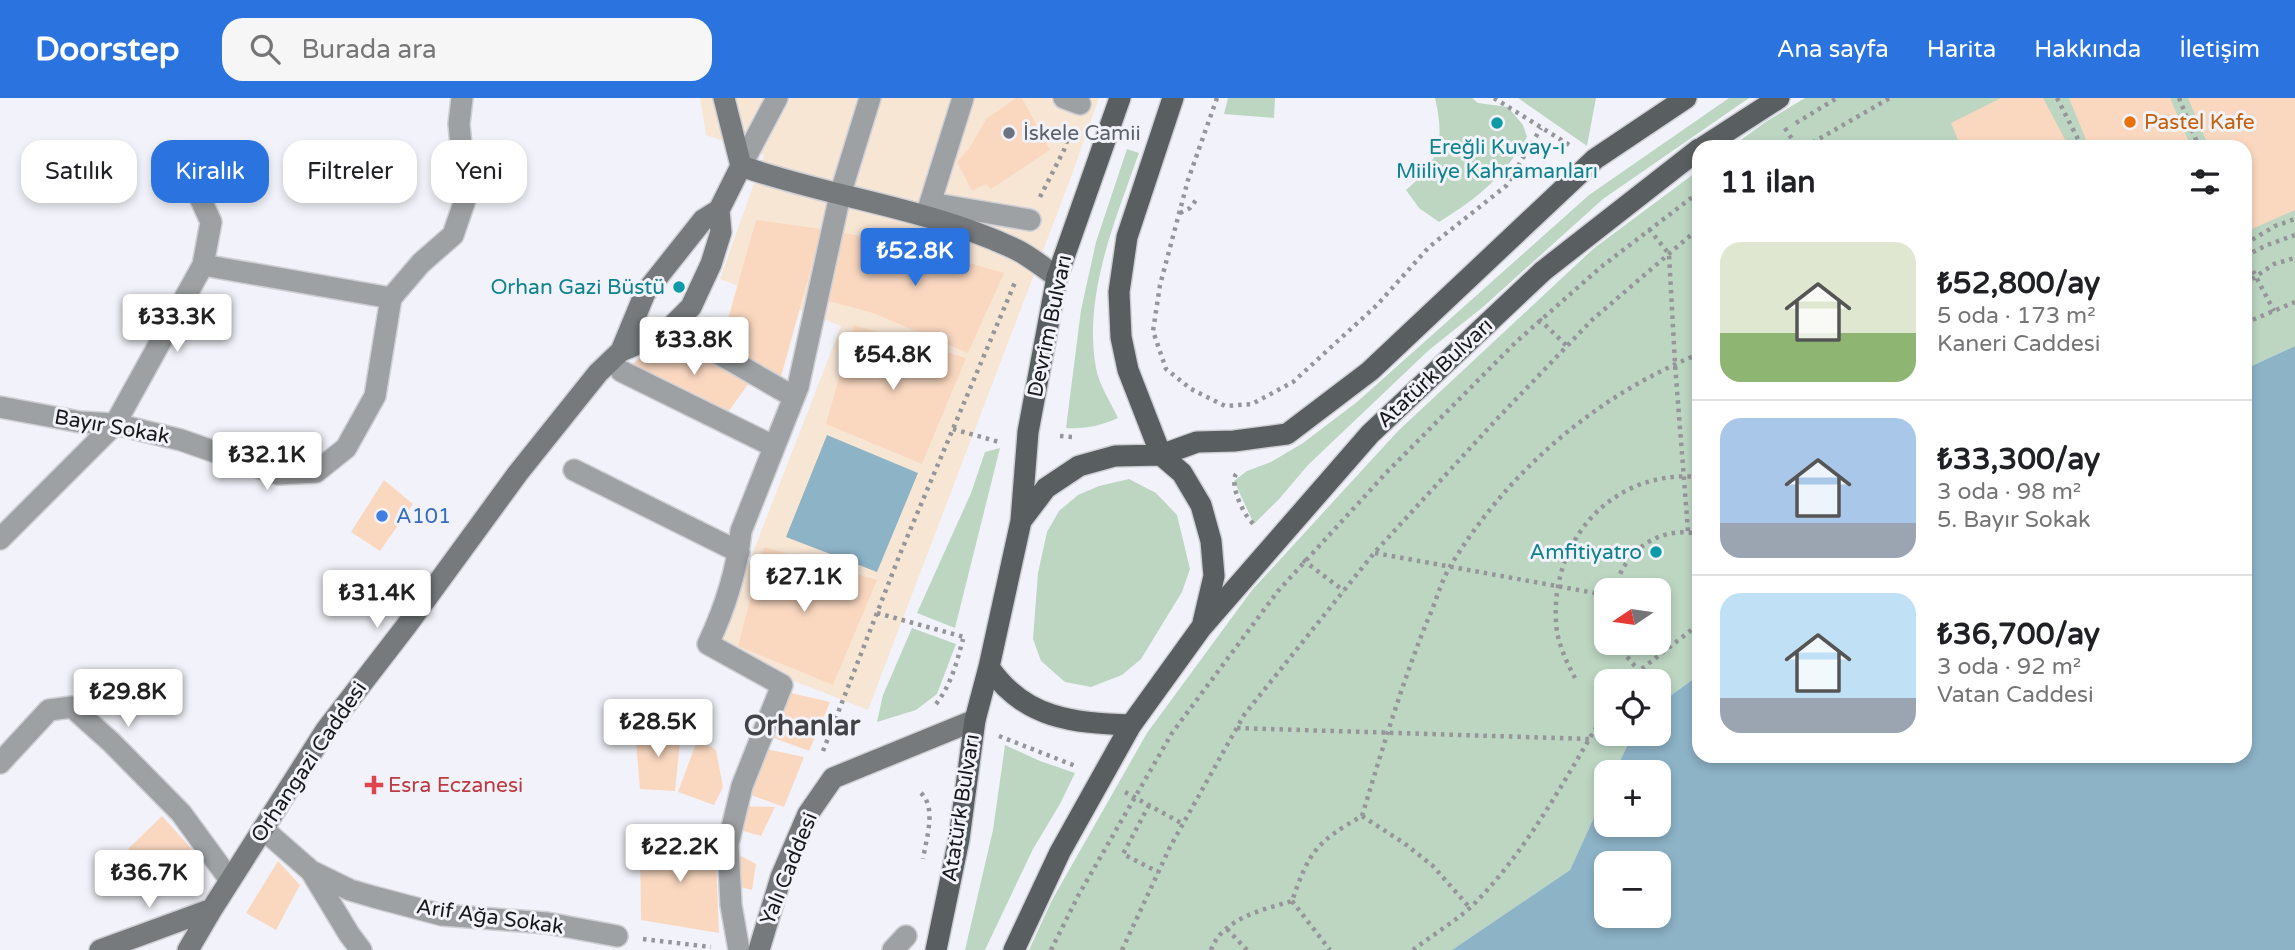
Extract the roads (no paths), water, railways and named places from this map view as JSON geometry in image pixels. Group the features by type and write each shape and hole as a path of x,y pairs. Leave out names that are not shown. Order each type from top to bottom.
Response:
{"main road":[{"name":"Devrim Bulvarı","path":"1021,521 1028,432 1057,277 1120,98"},
{"path":"1161,455 1128,370 1121,337 1119,292 1127,237 1172,98"},
{"name":"Atatürk Bulvarı","path":"936,950 959,839 975,720 1021,521 1046,488 1079,466 1115,456 1161,455 1197,442 1287,435 1370,370 1595,159 1686,98"},
{"name":"Atatürk Bulvarı","path":"1717,140 1779,108"},
{"name":"Atatürk Bulvarı","path":"1014,950 1060,852 1132,725 1201,628 1370,434 1543,271 1692,155"},
{"name":"Atatürk Bulvarı","path":"1161,455 1182,473 1201,505 1211,541 1214,576 1201,628"},
{"path":"989,667 1013,696 1062,720 1088,724 1132,725"}],"street":[{"path":"203,265 391,298 421,263 453,235 466,197 459,124 462,98"},
{"path":"724,98 741,166"},
{"path":"741,166 777,98"},
{"path":"733,950 728,844 742,786 782,685 708,644 725,607 739,552 741,531 798,387 840,195 870,98"},
{"path":"928,210 963,98"},
{"path":"741,166 783,181 840,195 928,210 1030,220"},
{"name":"Orhangazi Caddesi","path":"621,361 645,293 703,220 719,209 741,166"},
{"path":"0,539 115,424 203,265 211,222 202,203"},
{"name":"Orhangazi Caddesi","path":"188,950 326,730 518,474 598,373 666,332 691,307 711,264 721,232 719,209"},
{"path":"928,210 1018,251 1057,277"},
{"name":"Bayır Sokak","path":"0,407 80,422 115,424 181,440 278,474 316,472 346,448 375,396 391,298"},
{"path":"698,341 794,397"},
{"path":"621,361 773,446"},
{"path":"574,470 739,552"},
{"path":"0,763 49,710 72,707 181,813 230,880"},
{"name":"Yalı Caddesi","path":"760,950 781,877 797,839 808,814 833,778 975,720"},
{"name":"Arif Ağa Sokak","path":"263,829 311,871 350,890 442,915 548,923 617,936"},
{"path":"311,871 361,950"},
{"path":"100,950 212,909"}],"water":[{"path":"2295,346 2295,950 1452,950 1570,870 1594,817 1594,837 1671,837 1671,760 1621,760 1627,746 1671,746 1671,695 1692,680 1692,763 2252,763 2252,366"},
{"path":"827,435 918,473 877,572 786,537"}],"place":[{"name":"Pastel Kafe","path":"2130,122"},
{"name":"Ereğli Kuvay-ı Miiliye Kahramanları","path":"1497,123"},
{"name":"İskele Camii","path":"1009,133"},
{"name":"Orhan Gazi Büstü","path":"679,287"},
{"name":"A101","path":"382,516"},
{"name":"Amfitiyatro","path":"1656,552"},
{"name":"Esra Eczanesi","path":"374,785"}],"district":[{"name":"Orhanlar","path":"802,726"}]}
